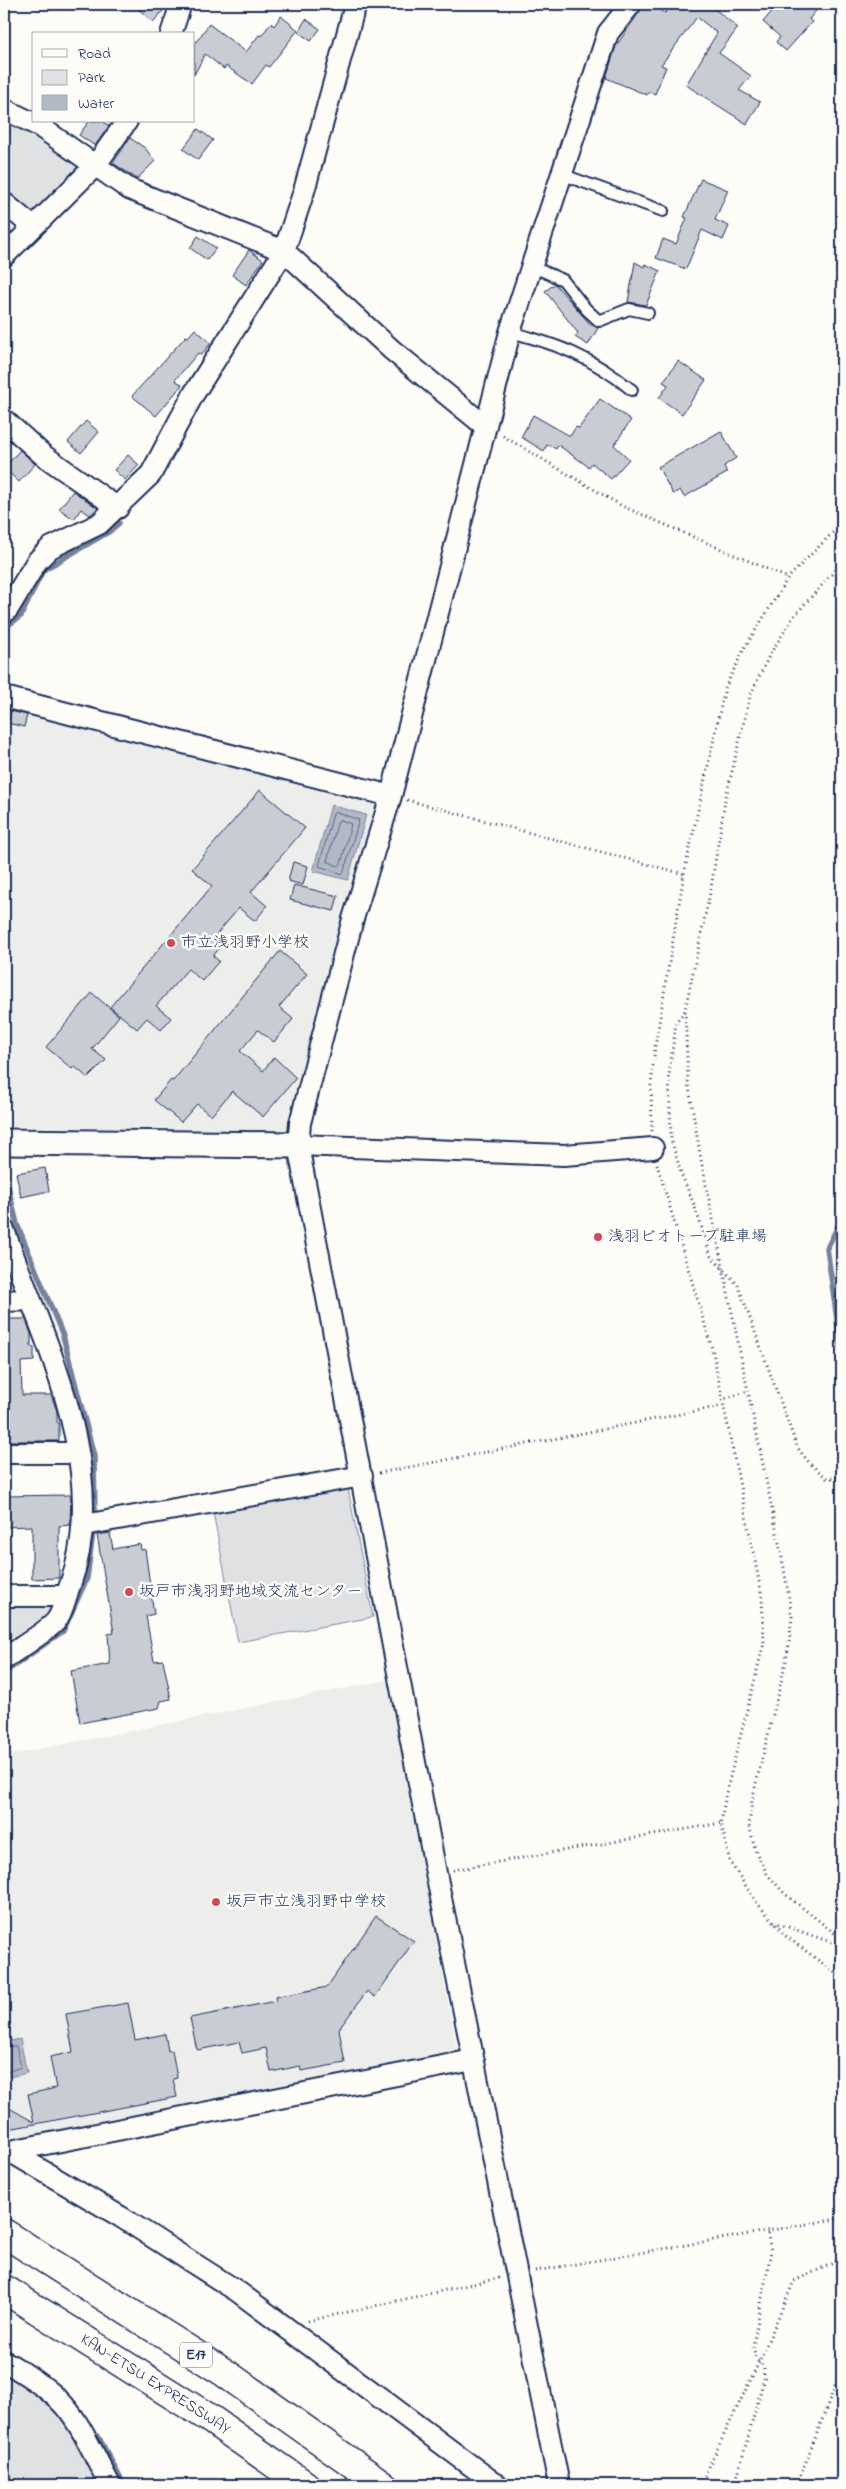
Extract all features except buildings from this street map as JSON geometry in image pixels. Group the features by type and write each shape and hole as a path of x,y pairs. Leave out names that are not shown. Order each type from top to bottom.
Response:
{"highway":[{"name":"E17","path":"4,2233 226,2373 383,2485"},
{"name":"KAN-ETSU EXPRESSWAY","path":"4,2288 209,2418 304,2485"}],"street":[{"path":"172,32 182,4"},
{"path":"4,612 8,609 37,562 50,548 100,524 151,474 193,395 284,251 304,191 354,10 358,4"},
{"path":"559,2485 436,1873 298,1144 300,1123 353,919 391,796 510,332 608,33 631,4"},
{"path":"4,109 39,126 129,189 194,217 284,251 392,350 485,426"},
{"path":"4,256 32,226 95,166 126,122"},
{"path":"4,203 32,226"},
{"path":"4,420 43,455 118,508"},
{"path":"4,697 391,796"},
{"path":"4,1142 298,1144 564,1155 653,1148"},
{"path":"4,1230 65,1393 77,1453 84,1525 76,1568 56,1621 4,1659"},
{"path":"4,1301 29,1300"},
{"path":"4,1453 77,1453"},
{"path":"84,1525 362,1476"},
{"path":"4,1596 66,1596"},
{"path":"7,2150 473,2060"},
{"path":"7,2150 121,2217 237,2291 497,2485"},
{"path":"4,2361 22,2371 59,2400 73,2418 110,2485"}],"lane":[{"path":"561,174 663,211"},
{"path":"532,266 563,280 600,321 629,310 648,313"},
{"path":"510,332 551,343 582,355 609,372 632,390"}],"path":[{"path":"485,426 622,506 788,578"},
{"path":"838,1975 786,1936 757,1903 730,1862 721,1823 726,1793 764,1642 762,1596 757,1564 722,1406 713,1352 653,1148 651,1086 684,874 725,688 745,647 788,578 842,522"},
{"path":"842,563 794,616 769,656 750,696 725,801 711,888 685,1010 688,1082 788,1587 792,1617 786,1661 752,1800 749,1826 756,1852 767,1874 785,1894 842,1938"},
{"path":"391,796 684,874"},
{"path":"685,1010 676,1022 668,1075 671,1139 681,1173 695,1207 711,1256 738,1285 797,1447 819,1472 828,1478 840,1478"},
{"path":"721,1400 748,1390"},
{"path":"362,1476 722,1406"},
{"path":"436,1873 721,1823"},
{"path":"773,1922 842,1946"},
{"path":"285,2326 516,2275 842,2218"},
{"path":"735,2485 764,2379 764,2367 756,2358 753,2346 771,2251 767,2232"},
{"path":"700,2485 759,2362 794,2281 842,2260"},
{"path":"797,2485 842,2368"}],"shaded area":[{"name":"市立浅羽野小学校","path":"4,705 375,802 288,1132 11,1126 12,1107 4,1085"},
{"name":"坂戸市立浅羽野中学校","path":"387,1680 457,2048 452,2054 21,2138 4,2128 4,1756"}],"green space":[{"path":"4,117 33,130 83,168 35,214 29,214 4,191"},
{"path":"348,1489 373,1617 238,1642 213,1512"},
{"path":"47,1603 52,1611 45,1622 4,1650 4,1604"},
{"path":"4,2374 34,2393 56,2412 74,2435 105,2485 4,2485"}],"water":[{"path":"331,805 366,815 348,880 313,871"},
{"path":"20,2039 27,2073 4,2078 4,2042"}],"waterway":[{"path":"4,628 21,616 43,570 110,531 119,523"},
{"path":"4,1170 17,1224 63,1336 94,1456 95,1517 87,1578 63,1631 4,1673"},
{"path":"842,1218 827,1248 842,1355"},
{"path":"98,2436 124,2485"}],"place":[{"name":"市立浅羽野小学校","path":"171,943"},
{"name":"浅羽ビオトープ駐車場","path":"598,1237"},
{"name":"坂戸市浅羽野地域交流センター","path":"129,1592"},
{"name":"坂戸市立浅羽野中学校","path":"216,1902"}]}
